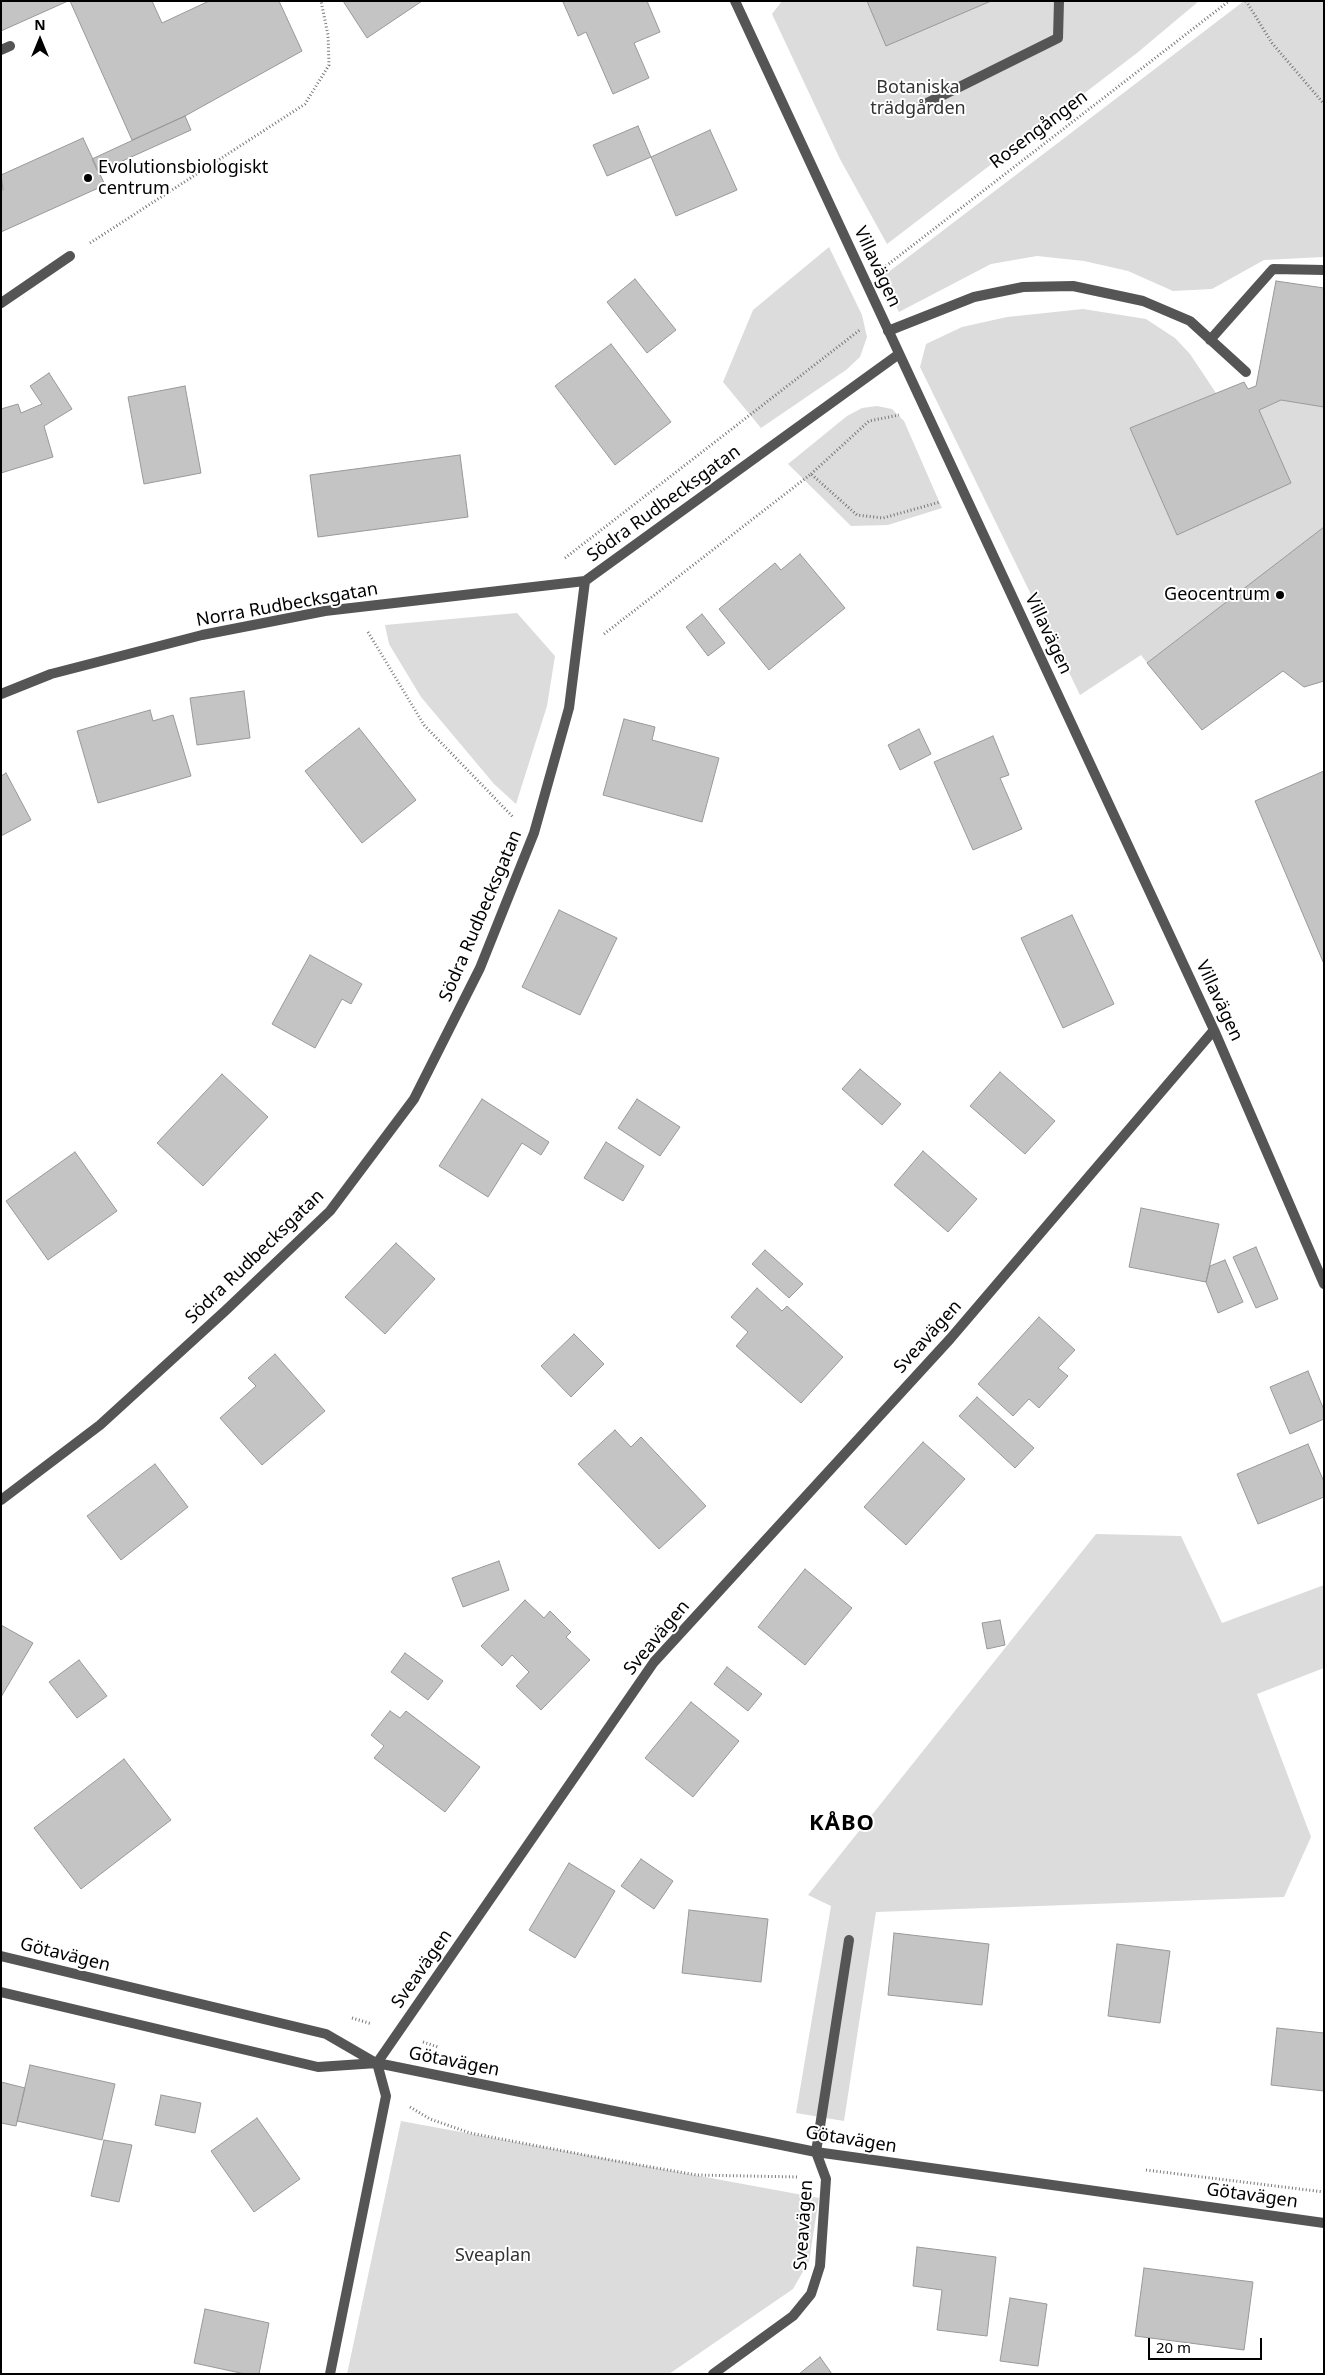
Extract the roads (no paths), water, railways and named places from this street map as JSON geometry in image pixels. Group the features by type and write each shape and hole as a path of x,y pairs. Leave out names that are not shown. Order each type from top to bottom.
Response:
{"street":[{"name":"Villavägen","path":"735,1 1214,1030 1324,1284"},
{"path":"921,106 1058,38 1059,1"},
{"path":"1,303 70,256"},
{"path":"1210,340 1273,269 1324,270"},
{"path":"888,332 974,297 1023,287 1073,286 1143,301 1190,321 1246,372"},
{"name":"Södra Rudbecksgatan","path":"1,1500 100,1425 225,1311 330,1211 414,1099 480,968 532,838 569,708 585,581 899,354"},
{"name":"Norra Rudbecksgatan","path":"1,694 51,674 202,635 325,611 585,581"},
{"name":"Sveavägen","path":"377,2063 654,1662 950,1339 1214,1030"},
{"path":"816,2152 849,1940"},
{"name":"Götavägen","path":"1,1956 326,2034 377,2063"},
{"name":"Götavägen","path":"1,1992 318,2067 377,2063 816,2152 1324,2223"},
{"path":"330,2374 386,2096 377,2063"},
{"name":"Sveavägen","path":"713,2374 793,2316 811,2294 820,2266 826,2178 816,2152"}],"place":[{"name":"Evolutionsbiologiskt centrum","path":"88,178"},
{"name":"Geocentrum","path":"1280,595"}],"district":[{"name":"KÅBO","path":"842,1824"}],"park label":[{"name":"Botaniska trädgården","path":"918,98"},
{"name":"Sveaplan","path":"493,2256"}]}
